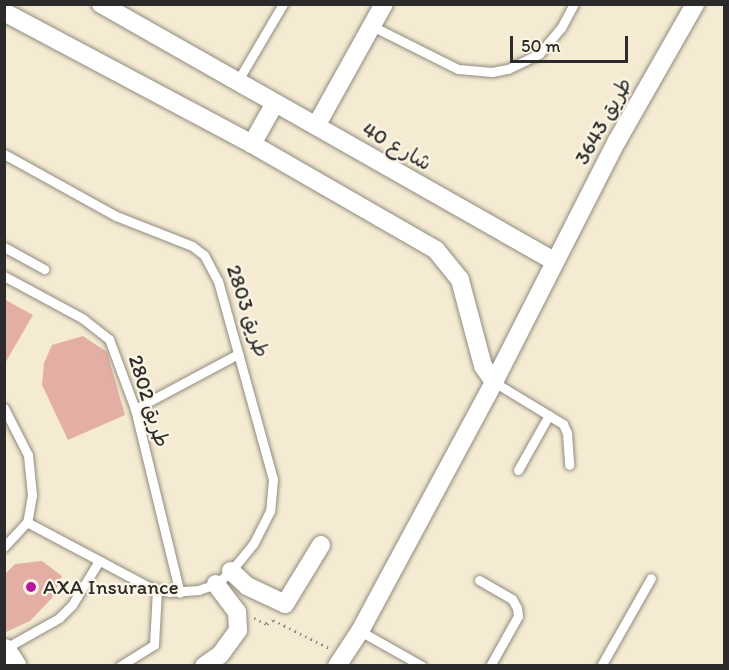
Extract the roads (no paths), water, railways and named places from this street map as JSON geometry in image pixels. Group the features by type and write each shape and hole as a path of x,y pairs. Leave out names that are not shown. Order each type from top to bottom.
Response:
{"main road":[{"path":"4,650 13,666"}],"street":[{"name":"شارع 40","path":"101,4 554,261"},
{"path":"316,126 384,4"},
{"name":"طريق 3643","path":"554,261 695,4"},
{"path":"4,12 252,144 436,250 460,280 485,372 494,382"},
{"path":"252,144 275,103"},
{"path":"340,661 360,631 494,382 554,261"},
{"path":"231,571 252,589 285,604 321,545"},
{"path":"204,666 228,647 239,621 216,584"}],"lane":[{"path":"237,82 283,4"},
{"path":"372,26 458,69 492,72 508,69 539,54 561,28 574,4"},
{"name":"طريق 2803","path":"4,154 116,216 192,246 204,255 218,281 270,464 274,495 264,525 231,571 216,584 180,593 158,590 27,522"},
{"path":"4,247 44,269"},
{"name":"طريق 2802","path":"4,276 100,329 116,353 135,409 180,593"},
{"path":"135,409 238,354"},
{"path":"494,382 549,415 566,428 570,465"},
{"path":"4,408 28,455 32,495 27,522 4,547"},
{"path":"518,470 549,415"},
{"path":"4,650 59,618 72,606 99,561"},
{"path":"601,666 651,578"},
{"path":"478,580 512,599 517,608 518,616 490,666"},
{"path":"120,666 154,645 158,590"},
{"path":"360,631 422,666"}],"place":[{"name":"AXA Insurance","path":"31,587"}]}
